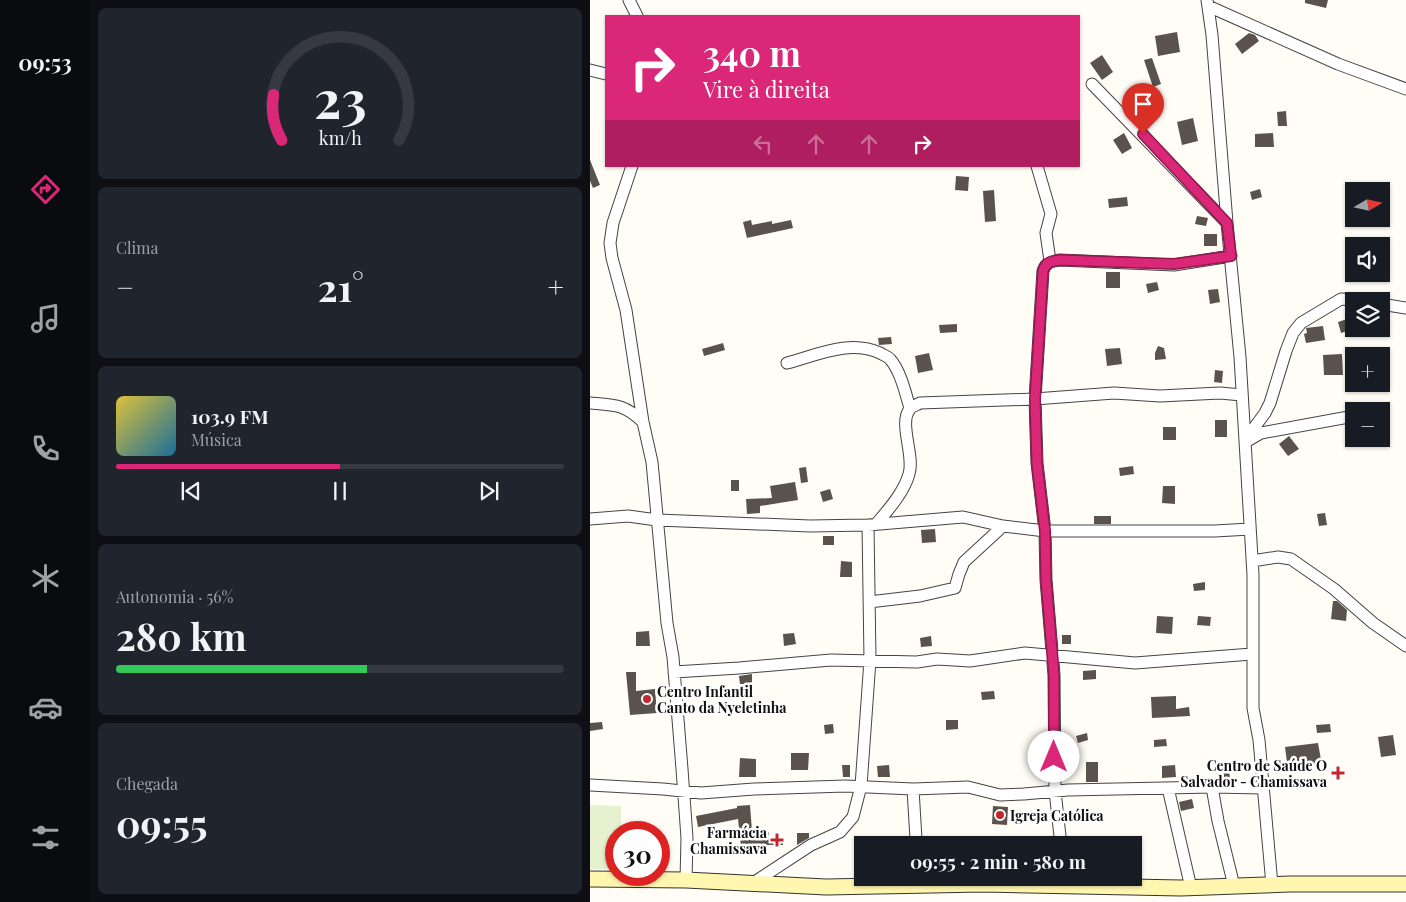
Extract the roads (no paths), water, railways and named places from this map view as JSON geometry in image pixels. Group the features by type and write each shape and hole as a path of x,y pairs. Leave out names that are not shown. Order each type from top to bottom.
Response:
{"street":[{"path":"629,0 636,15"},
{"path":"1208,3 1338,64 1406,89"},
{"path":"1208,3 1242,395 1248,440 1252,561 1253,708 1259,740 1272,885"},
{"path":"590,70 605,74"},
{"path":"1092,84 1227,223"},
{"path":"632,167 613,223 610,243 612,258 626,310 643,422 652,462 674,672 684,792 687,838 686,880"},
{"path":"1037,167 1052,214 1046,233 1050,261"},
{"path":"1061,836 1055,791 1054,675 1051,655 1045,531 1037,464 1035,399 1041,285 1045,265 1050,261 1060,260 1174,264 1231,256"},
{"path":"1248,440 1251,432 1265,414 1270,403 1293,333 1300,323 1341,299 1345,299"},
{"path":"1390,305 1406,308"},
{"path":"787,363 845,347 862,347 873,350 889,358 898,372 910,408"},
{"path":"753,883 811,845 840,832 853,817 861,786 870,660 869,602 872,524 892,504 909,474 911,461 905,417 910,408 920,403 1035,399 1114,393 1160,396 1220,393 1242,395"},
{"path":"590,403 618,405 643,422"},
{"path":"1248,440 1261,433 1278,429 1345,418"},
{"path":"590,519 628,516 657,520 810,526 872,524 963,517 1003,526 1045,531 1215,531 1250,529"},
{"path":"869,602 920,596 955,588 964,562 984,546 991,536 1003,526"},
{"path":"1252,561 1278,557 1292,559 1334,589 1373,623 1406,646"},
{"path":"674,672 831,660 917,662 937,659 970,661 1025,654 1135,663 1252,654"},
{"path":"590,785 701,793 754,789 861,786 913,789 968,787 1000,795 1055,791 1212,787 1263,788"},
{"path":"1212,787 1218,821 1234,886"},
{"path":"1168,788 1191,888"},
{"path":"913,789 916,836"},
{"path":"590,879 686,880 826,887 854,886"},
{"path":"1142,886 1191,888 1406,884"}],"place":[{"name":"Centro Infantil Canto da Nyeletinha","path":"647,699"},
{"name":"Centro de Saúde O Salvador - Chamissava","path":"1338,773"},
{"name":"Igreja Católica","path":"1000,815"},
{"name":"Farmácia Chamissava","path":"777,840"}]}
